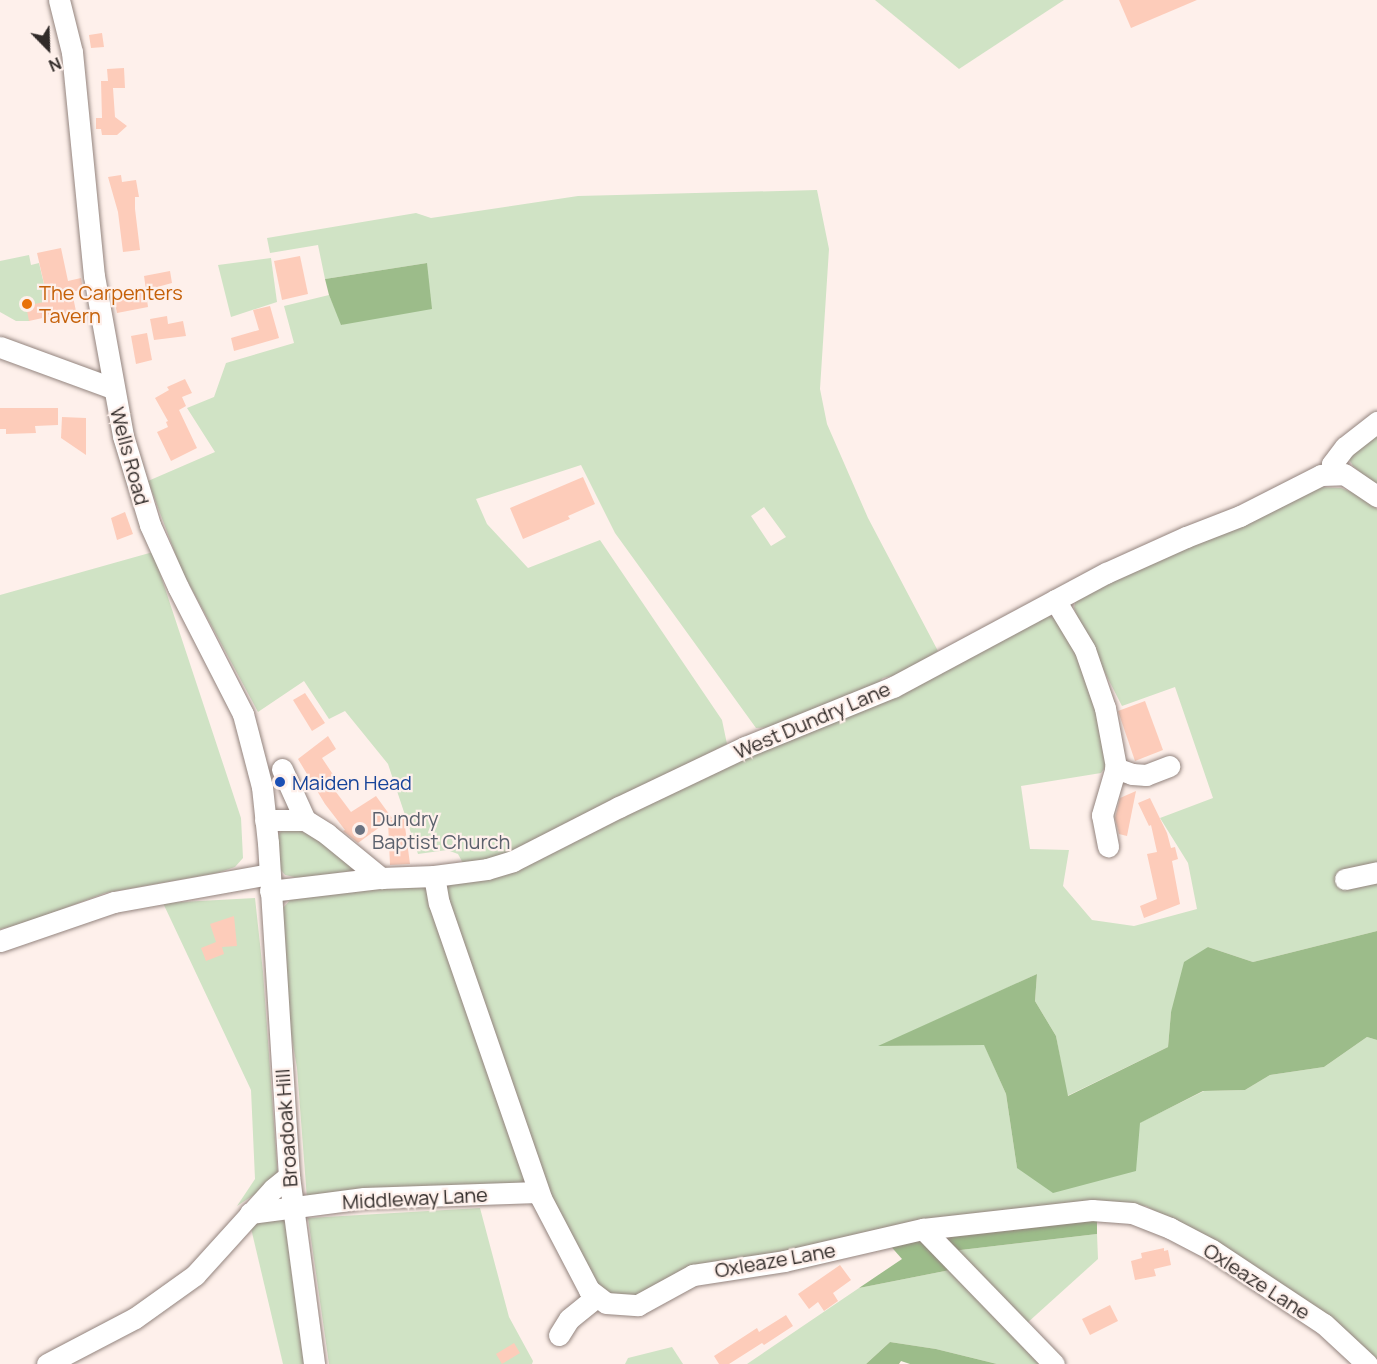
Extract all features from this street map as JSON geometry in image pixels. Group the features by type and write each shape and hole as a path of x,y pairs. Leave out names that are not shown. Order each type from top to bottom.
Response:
{"street":[{"name":"Wells Road","path":"58,0 67,29 94,276 112,388 132,470 150,525 178,587 243,714 262,787 270,882"},
{"path":"67,29 74,11 74,0"},
{"path":"7,344 112,388"},
{"path":"1377,422 1345,447 1332,464 1331,473 1344,474 1377,496"},
{"name":"West Dundry Lane","path":"0,941 114,902 270,882 434,876 487,869 513,861 745,747 893,687 1055,600 1186,537 1240,516 1311,480 1331,473"},
{"path":"1055,600 1084,650 1107,717 1115,768 1102,815 1108,846"},
{"path":"1115,768 1132,774 1146,775 1169,766"},
{"path":"282,769 305,820"},
{"path":"265,820 305,820 327,834 381,878"},
{"path":"1345,879 1377,872"},
{"path":"434,876 439,903 538,1192 561,1238 596,1297 569,1319 559,1335"},
{"name":"Broadoak Hill","path":"270,882 289,1176 314,1364"},
{"path":"47,1364 135,1318 195,1275 250,1213 289,1176"},
{"name":"Middleway Lane","path":"250,1213 364,1198 538,1192"},
{"name":"Oxleaze Lane","path":"596,1297 606,1303 638,1305 693,1275 784,1261 922,1229 1092,1210 1132,1213 1170,1228 1212,1250 1324,1324 1367,1364"},
{"path":"922,1229 1054,1364"}],"green space":[{"path":"875,0 1064,0 959,69"},
{"path":"817,190 829,249 820,389 827,424 868,518 938,651 901,674 883,678 874,687 772,727 756,728 615,533 581,465 476,499 487,524 528,568 600,540 722,720 727,744 503,857 465,867 458,854 447,850 418,854 388,764 345,711 329,719 304,681 258,712 181,569 148,481 215,452 187,408 214,397 226,363 294,343 284,306 329,295 342,325 427,263 325,279 318,245 270,253 267,238 416,213 431,218 578,196","holes":["764,507 786,537 771,546 751,516"]},
{"path":"29,255 31,265 39,263 48,301 29,321 16,321 0,312 0,261"},
{"path":"271,258 277,302 231,317 218,265"},
{"path":"427,263 432,309 341,325 325,279"},
{"path":"1377,430 1377,486 1353,466 1349,459 1354,449"},
{"path":"1318,487 1341,488 1362,496 1377,509 1377,931 1253,962 1208,947 1171,1012 1168,1047 1067,1096 1056,1036 1035,1001 1037,974 880,1046 984,1044 1006,1094 1017,1168 1139,1123 1204,1091 1245,1090 1270,1075 1324,1067 1367,1037 1377,1040 1377,1362 1213,1243 1146,1206 1106,1204 923,1222 622,1302 592,1288 554,1203 518,1108 443,885 575,835 1046,614 1059,621 1092,687 1108,764 1101,773 1021,786 1030,849 1069,850 1063,886 1092,920 1134,926 1197,909 1188,863 1160,818 1213,798 1175,687 1122,706 1081,626 1074,608 1076,599 1145,562"},
{"path":"153,552 241,818 243,858 235,867 217,873 105,893 25,923 0,929 0,595"},
{"path":"291,828 322,838 359,870 299,878 285,875 278,866 278,836 282,830"},
{"path":"423,882 430,889 530,1185 307,1199 297,1068 279,963 280,911 295,895"},
{"path":"255,898 263,972 278,1179 237,1206 255,1179 251,1090 163,903"},
{"path":"1377,931 1377,1040 1367,1037 1324,1067 1270,1075 1245,1090 1203,1091 1140,1123 1136,1171 1053,1193 1017,1168 1006,1094 984,1045 878,1046 1037,974 1035,1001 1056,1036 1068,1096 1168,1047 1171,1012 1184,962 1208,947 1253,962"},
{"path":"480,1208 509,1317 533,1361 532,1364 329,1364 308,1218"},
{"path":"1097,1217 1097,1234 952,1251 933,1233"},
{"path":"286,1219 305,1364 283,1364 250,1224"},
{"path":"1097,1234 1098,1259 1026,1324 952,1251"},
{"path":"919,1235 950,1270 859,1288 902,1259 887,1242"},
{"path":"950,1270 1039,1364 997,1364 936,1349 890,1342 866,1364 747,1364 859,1288"},
{"path":"890,1342 936,1349 997,1364 910,1364 901,1361 899,1364 866,1364"},
{"path":"672,1347 683,1364 625,1364 628,1358"}],"building":[{"path":"1119,0 1197,0 1131,28"},
{"path":"102,33 104,47 91,48 89,35"},
{"path":"124,68 125,88 113,88 115,117 127,126 117,135 102,135 101,129 96,129 96,118 102,118 101,81 108,81 107,69"},
{"path":"121,175 122,182 136,180 139,197 135,197 135,209 140,250 123,252 118,212 108,177"},
{"path":"61,248 68,281 81,278 83,289 72,292 77,316 66,319 65,313 29,321 26,306 48,301 37,253"},
{"path":"300,256 308,294 282,300 274,261"},
{"path":"170,271 172,283 146,290 144,276"},
{"path":"146,292 148,307 117,313 114,298"},
{"path":"270,306 279,338 234,351 231,338 259,330 253,310"},
{"path":"167,316 168,324 183,321 186,336 154,340 150,319"},
{"path":"147,333 152,360 136,364 131,336"},
{"path":"185,379 192,393 182,397 186,406 179,410 197,448 171,461 157,432 168,427 166,422 168,421 155,398 169,390 167,387"},
{"path":"0,408 58,408 58,425 35,426 36,433 6,434 6,429 0,429"},
{"path":"62,417 86,418 86,455 61,438"},
{"path":"583,477 595,504 568,516 570,519 523,539 510,508"},
{"path":"125,512 133,534 117,540 111,518"},
{"path":"305,693 325,723 312,731 293,700"},
{"path":"1145,701 1163,750 1135,761 1118,711"},
{"path":"328,736 336,749 322,758 342,788 336,792 351,812 376,796 392,818 390,820 404,819 410,864 390,865 388,821 358,843 343,831 345,830 325,804 298,759"},
{"path":"1136,791 1127,836 1119,834 1115,818 1120,798"},
{"path":"1150,798 1167,833 1171,848 1175,847 1178,859 1172,861 1180,904 1144,918 1140,906 1157,899 1147,854 1157,852 1151,825 1149,826 1138,803"},
{"path":"234,916 237,946 222,947 224,954 206,961 201,948 216,942 210,924"},
{"path":"1164,1248 1164,1251 1168,1250 1171,1265 1154,1269 1156,1276 1135,1280 1131,1261 1142,1258 1141,1253"},
{"path":"840,1265 851,1280 833,1293 838,1301 824,1311 818,1302 809,1309 798,1294"},
{"path":"1110,1305 1118,1321 1090,1335 1082,1319"},
{"path":"786,1315 793,1326 729,1364 719,1364 714,1356 757,1328 759,1332"},
{"path":"514,1343 520,1353 502,1364 496,1354"}],"place":[{"name":"The Carpenters Tavern","path":"27,304"},
{"name":"Maiden Head","path":"280,782"},
{"name":"Dundry Baptist Church","path":"360,830"}]}
